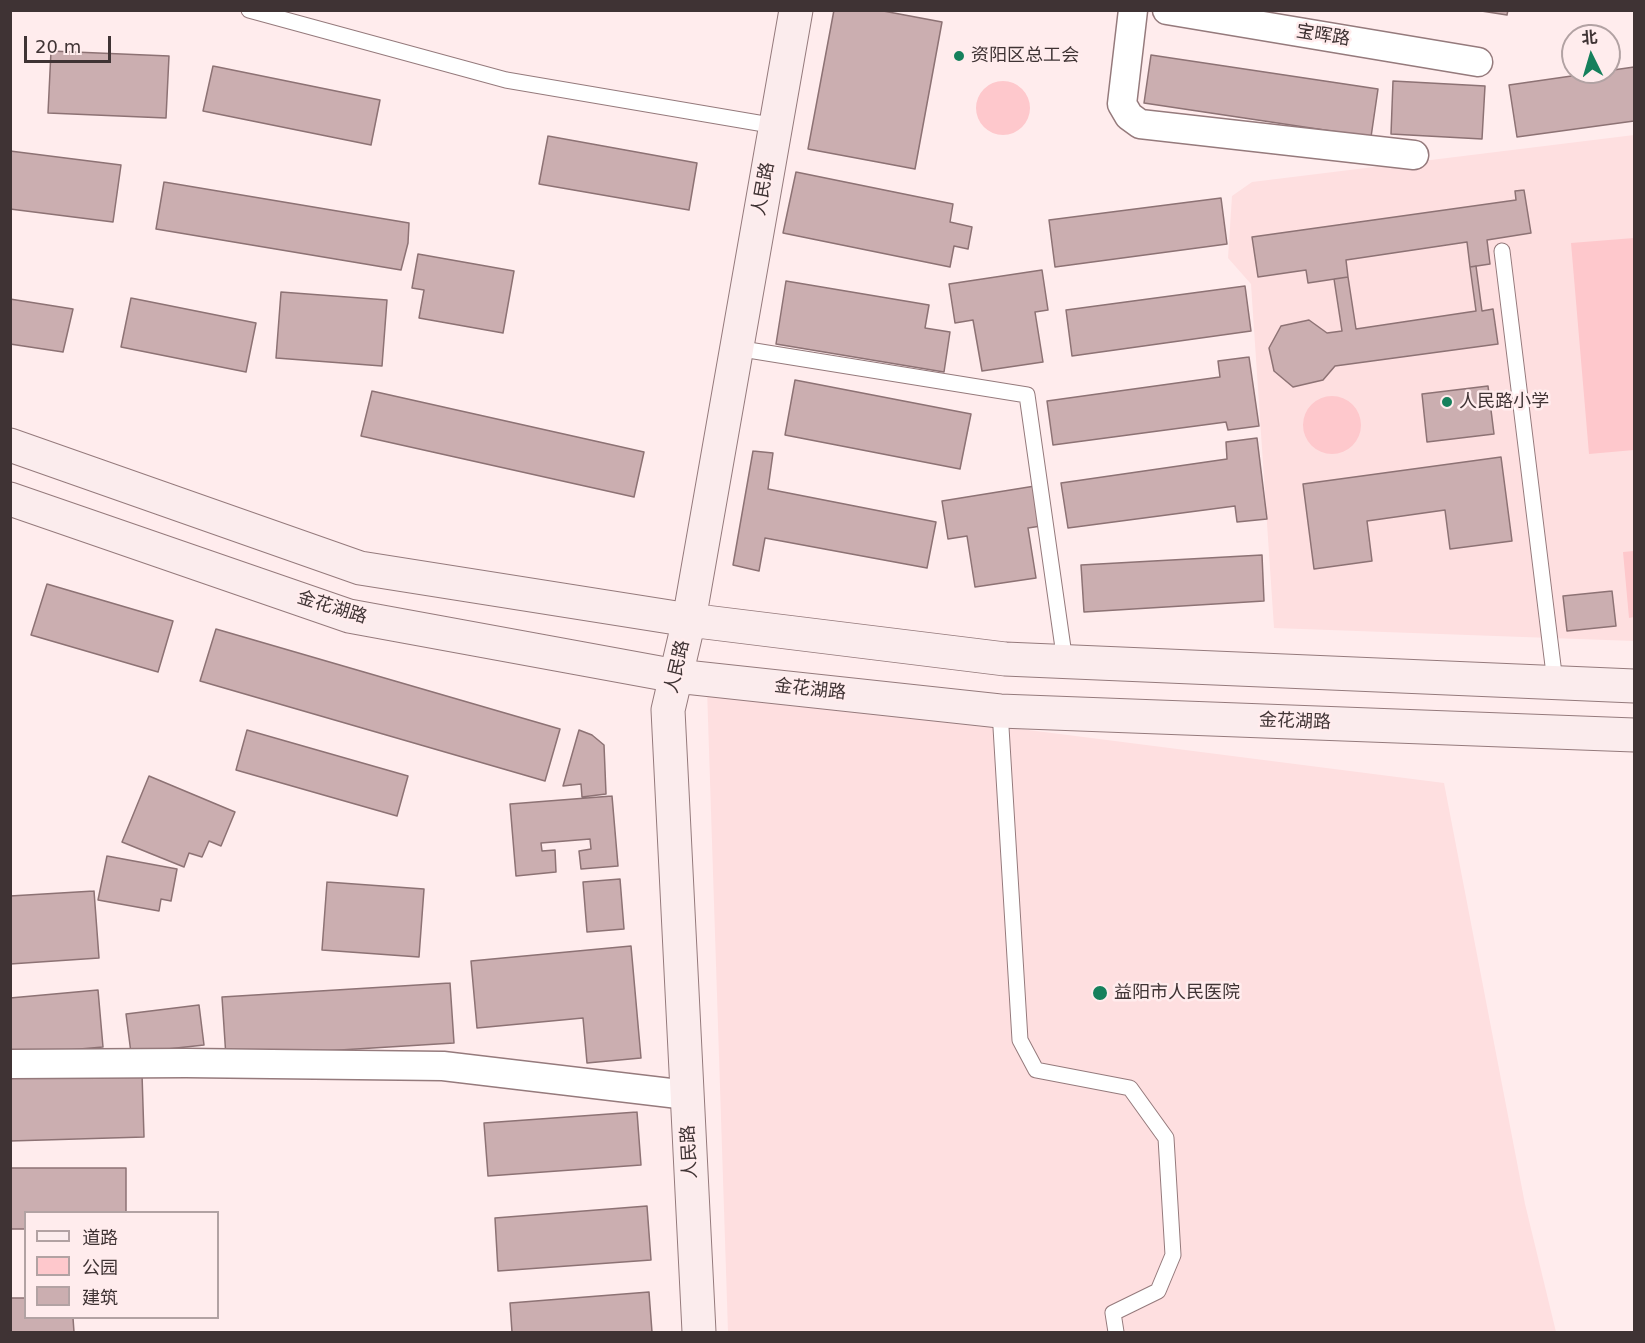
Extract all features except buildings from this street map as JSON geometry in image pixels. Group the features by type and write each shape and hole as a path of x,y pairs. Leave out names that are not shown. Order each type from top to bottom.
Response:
{"main road":[{"name":"人民路","path":"699,1332 668,710 689,620 796,10"},
{"path":"10,445 360,568 689,620 1005,659 1635,686"},
{"name":"金花湖路","path":"10,499 349,616 676,676 1000,711 1635,735"}],"street":[{"path":"1133,10 1122,104 1129,116 1140,124 1414,155"},
{"name":"宝晖路","path":"1167,10 1478,62"},
{"path":"10,1064 186,1063 443,1066 687,1095"}],"lane":[{"path":"249,10 506,80 776,126"},
{"path":"1502,251 1555,682"},
{"path":"736,348 1027,395 1065,662"},
{"path":"1000,711 1020,1040 1036,1070 1130,1088 1166,1138 1173,1255 1158,1291 1113,1313 1116,1332"}],"shaded area":[{"name":"人民路小学","path":"1634,135 1634,641 1274,628 1251,284 1228,258 1232,196 1252,182"},
{"name":"益阳市人民医院","path":"707,689 1444,783 1525,1204 1556,1332 728,1332"}],"green space":[{"path":"1003,81 1013,83 1022,89 1028,98 1030,108 1028,118 1022,127 1013,133 1003,135 993,133 984,127 978,118 976,108 978,98 984,89 993,83"},
{"path":"1634,238 1634,450 1589,454 1571,243"},
{"path":"1326,396 1338,396 1353,404 1361,419 1361,431 1353,446 1338,454 1326,454 1311,446 1303,431 1303,419 1311,404"},
{"path":"1634,551 1634,617 1629,618 1623,552"}],"place":[{"name":"资阳区总工会","path":"959,56"},
{"name":"人民路小学","path":"1447,402"},
{"name":"益阳市人民医院","path":"1100,993"}]}
